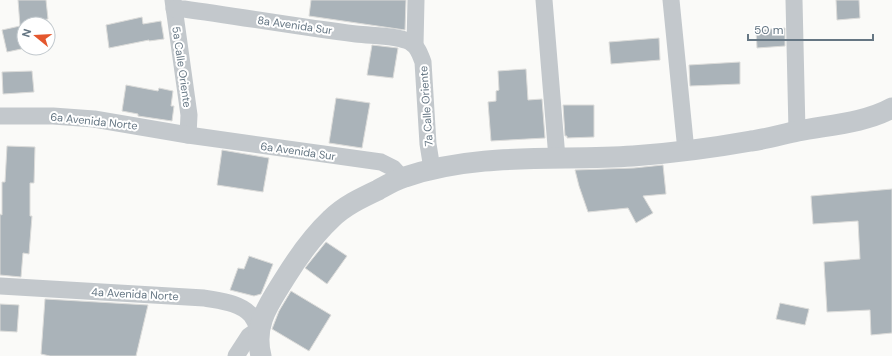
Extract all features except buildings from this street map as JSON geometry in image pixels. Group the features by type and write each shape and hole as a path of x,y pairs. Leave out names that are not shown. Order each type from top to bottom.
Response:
{"street":[{"path":"415,45 416,0"},
{"path":"544,0 557,158"},
{"path":"671,0 686,151"},
{"path":"794,0 797,131"},
{"name":"8a Avenida Sur","path":"174,5 184,8 358,34 400,38 415,45"},
{"name":"5a Calle Oriente","path":"174,5 189,116 188,135"},
{"name":"7a Calle Oriente","path":"415,45 420,51 423,62 428,144 432,169"},
{"path":"261,356 258,344 259,329 263,314 289,272 312,240 330,219 346,206 402,178 458,163 493,160 632,156 686,151 752,141 874,116 891,111"},
{"name":"6a Avenida Norte","path":"0,116 53,116 94,119 188,135"},
{"name":"6a Avenida Sur","path":"188,135 381,162 394,168 402,178"},
{"name":"4a Avenida Norte","path":"0,286 204,298 227,302 242,308 251,316 259,329"},
{"path":"236,356 249,336 259,329"}]}
